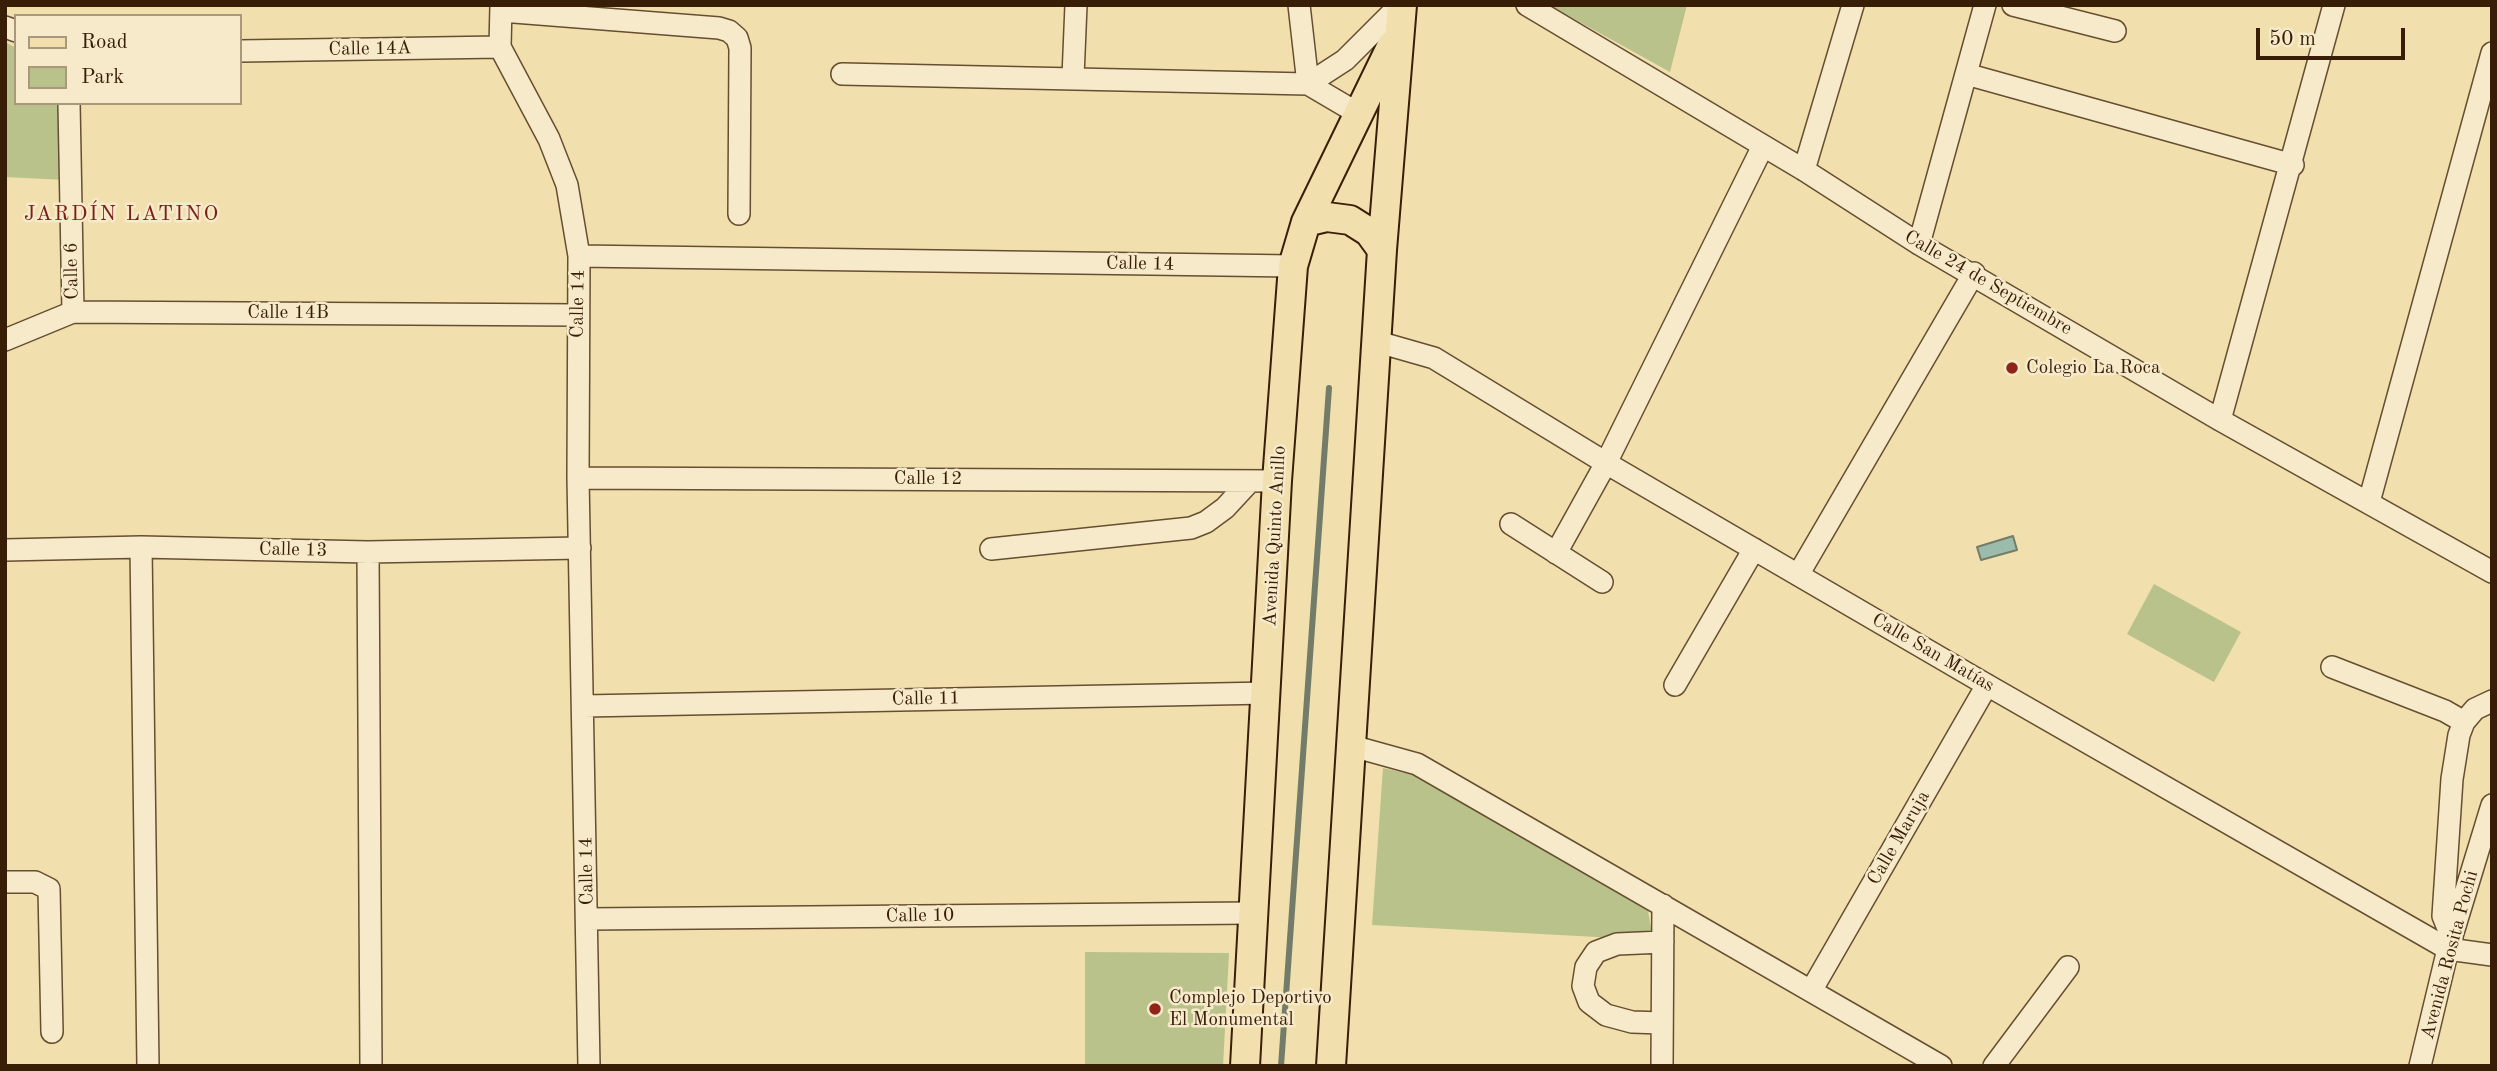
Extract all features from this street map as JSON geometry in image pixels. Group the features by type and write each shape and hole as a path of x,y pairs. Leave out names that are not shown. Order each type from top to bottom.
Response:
{"main road":[{"name":"Avenida Quinto Anillo","path":"1245,1066 1252,913 1268,693 1264,481 1293,266 1306,222 1359,114 1401,13"},
{"path":"1331,1066 1382,250 1401,13"},
{"path":"1306,222 1327,216 1350,220 1369,232 1382,250"}],"street":[{"path":"1073,77 1076,5"},
{"path":"1299,5 1308,84"},
{"name":"Calle 24 de Septiembre","path":"1527,5 1762,148 1804,170 1919,244 2220,420 2492,572"},
{"path":"1804,170 1853,5"},
{"path":"1919,244 1985,5"},
{"path":"2013,5 2115,31"},
{"path":"2220,420 2334,5"},
{"path":"579,256 567,185 549,139 500,47 501,8 729,31 737,38 740,48 739,214"},
{"path":"1308,84 1345,60 1401,13"},
{"name":"Calle 14A","path":"242,51 500,47"},
{"path":"2369,502 2492,53"},
{"path":"842,74 1308,84 1359,114"},
{"path":"1966,74 2292,164"},
{"name":"Calle 6","path":"69,105 73,312"},
{"path":"1556,553 1606,463 1762,148"},
{"name":"Calle 14","path":"589,1066 578,478 579,256 1293,266"},
{"path":"1798,575 1974,274"},
{"name":"Calle 14B","path":"5,340 73,312 578,315"},
{"name":"Calle San Matías","path":"1378,342 1434,358 1606,463 1987,685 2450,944 2492,954"},
{"name":"Calle 12","path":"578,478 1264,481"},
{"path":"991,549 1191,528 1206,522 1264,481"},
{"path":"1511,524 1602,582"},
{"path":"141,547 148,1066"},
{"name":"Calle 13","path":"5,550 141,547 368,552 580,548"},
{"path":"1675,685 1754,549"},
{"path":"368,552 371,1066"},
{"path":"2332,667 2445,711 2464,722"},
{"name":"Calle Maruja","path":"1811,991 1987,685"},
{"name":"Calle 11","path":"584,706 1268,693"},
{"path":"2450,944 2443,916 2452,779 2464,722 2475,709 2492,701"},
{"path":"1352,746 1417,764 1941,1066"},
{"name":"Avenida Rosita Pochi","path":"2420,1066 2450,944 2492,805"},
{"path":"5,882 35,881 49,889 52,1032"},
{"path":"1662,1066 1663,905"},
{"name":"Calle 10","path":"588,919 1252,913"},
{"path":"1662,1023 1632,1022 1606,1015 1589,1002 1583,986 1586,967 1596,953 1617,944 1663,942"},
{"path":"1994,1066 2068,967"}],"green space":[{"path":"1549,5 1687,5 1670,72"},
{"path":"5,42 14,47 14,105 67,105 66,180 5,177"},
{"path":"2154,584 2241,632 2214,682 2127,634"},
{"path":"1383,768 1436,780 1647,905 1653,940 1372,925"},
{"name":"Complejo Deportivo El Monumental","path":"1085,952 1229,953 1223,1066 1085,1066"}],"shaded area":[{"path":"2013,536 2017,550 1981,560 1977,547"}],"waterway":[{"path":"1281,1066 1329,388"}],"place":[{"name":"Colegio La Roca","path":"2012,368"},
{"name":"Complejo Deportivo El Monumental","path":"1155,1009"}],"district":[{"name":"JARDÍN LATINO","path":"122,214"}]}
